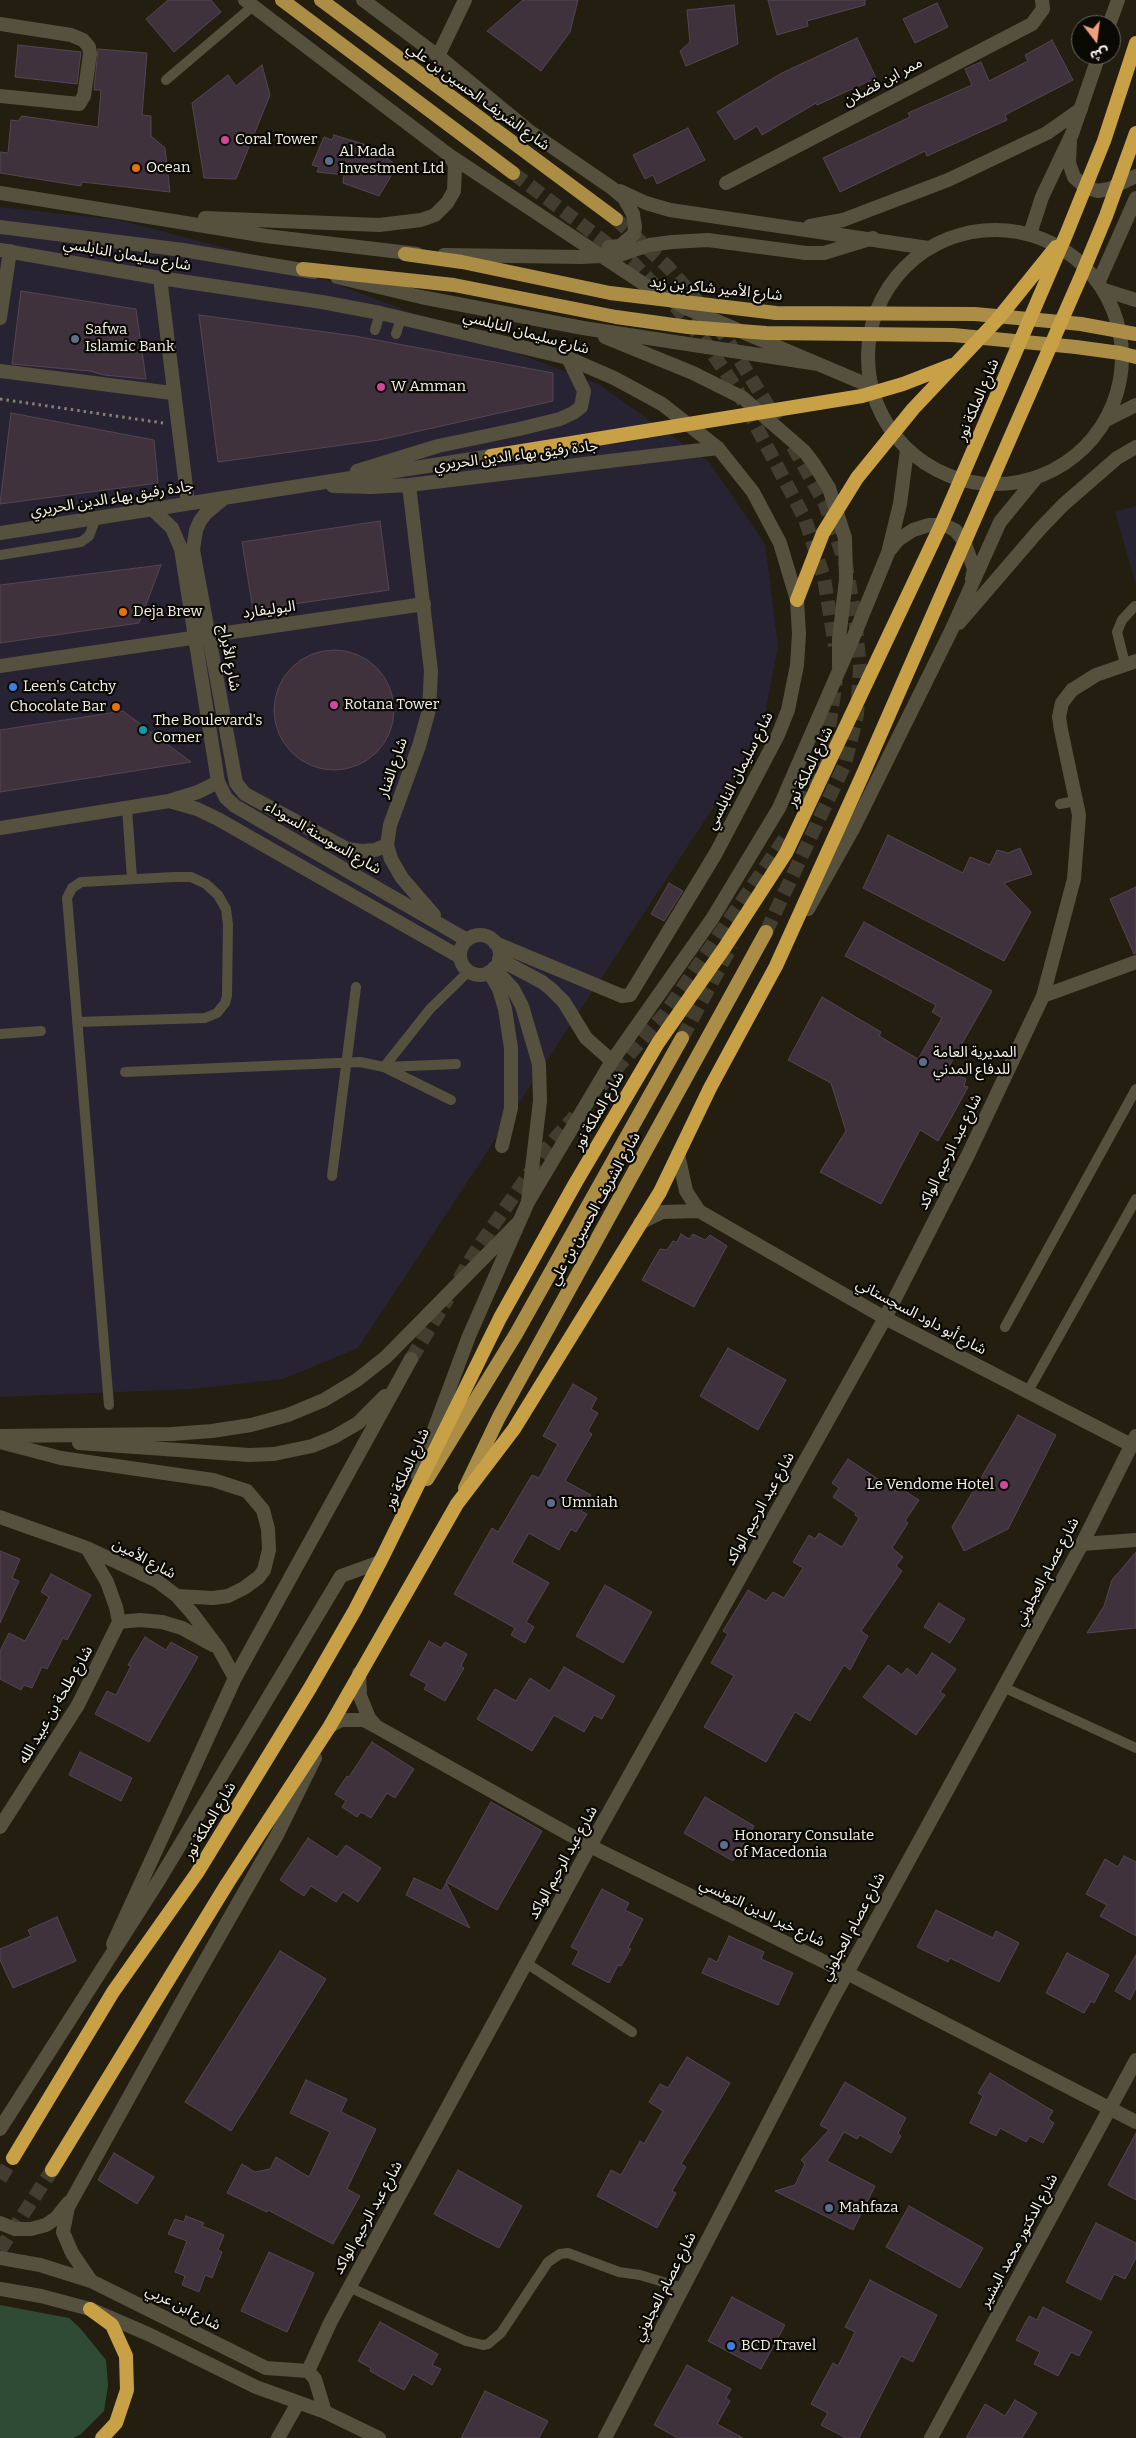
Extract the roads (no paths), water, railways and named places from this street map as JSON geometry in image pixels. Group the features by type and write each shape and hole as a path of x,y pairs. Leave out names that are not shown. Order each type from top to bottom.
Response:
{"highway":[{"name":"شارع الملكة نور","path":"13,2158 113,1992 197,1873 310,1688 380,1562 472,1372 576,1182 658,1043 725,947 786,853 941,525 1066,235 1104,141 1136,43"},
{"path":"52,2170 227,1884 330,1726 457,1504 514,1429 660,1192 776,966 1082,274 1106,216 1136,133"},
{"path":"797,600 823,533 857,478 913,409 952,365 997,320 1066,235"},
{"path":"491,456 846,399 903,384 952,365"},
{"path":"90,2309 112,2325 126,2356 127,2390 116,2423 102,2438"}],"main road":[{"path":"282,0 513,173"},
{"name":"شارع الشريف الحسين بن علي","path":"321,0 616,219"},
{"name":"شارع الأمير شاكر بن زيد","path":"405,254 462,262 610,293 767,312 975,314 1081,324 1136,334"},
{"path":"303,269 454,285 616,317 688,327 766,333 953,335 1076,347 1120,353 1136,358"},
{"name":"شارع الشريف الحسين بن علي","path":"457,1504 500,1417 766,932"},
{"name":"شارع الشريف الحسين بن علي","path":"399,1524 516,1334 682,1038"}],"street":[{"path":"363,0 438,56 529,131 619,194 630,206 635,226 634,234 626,243 614,248 570,236"},
{"path":"438,56 465,0"},
{"name":"ممر ابن فضلان","path":"726,183 1032,24 1043,9 1042,0"},
{"path":"1113,15 1118,0"},
{"path":"249,3 449,155 656,292 686,308 870,386"},
{"path":"0,24 71,35 84,40 89,47 90,54 84,96 79,104 0,96"},
{"path":"1030,234 1042,197 1072,134 1096,65"},
{"path":"793,228 843,220 908,197 1047,133 1081,109"},
{"path":"1072,134 1069,146 1069,163 1074,177 1085,187 1098,191 1108,189 1136,176"},
{"path":"0,193 148,216 380,225 421,220 435,215 447,203 454,191 455,165 449,155"},
{"path":"606,184 646,203 670,210 873,238 928,248"},
{"path":"1102,286 1136,198"},
{"name":"شارع الأمير شاكر بن زيد","path":"148,216 405,254"},
{"name":"شارع سليمان النابلسي","path":"0,226 183,250 303,269 421,297 583,328"},
{"path":"978,230 1004,230 1030,234 1050,241 1068,252 1085,266 1102,286 1118,321 1123,355 1119,388 1106,420 1093,439 1076,456 1057,468 1036,478 1008,484 981,484 954,478 937,470 907,450 890,431 878,409 870,386 867,346 877,308 898,274 928,248 952,237 978,230"},
{"path":"405,254 581,257 620,255 649,245 708,240 806,253 824,253 873,238"},
{"path":"0,318 5,251"},
{"name":"شارع سليمان النابلسي","path":"5,251 380,313 568,358 614,378 662,404 718,448 764,508 780,543 797,600 799,634 795,684 788,710 778,734 716,852 634,992 622,996 495,943"},
{"path":"160,278 172,393 188,503"},
{"path":"1102,286 1136,300"},
{"path":"583,328 818,364"},
{"path":"583,328 693,372 743,398 804,451 829,488 845,538 846,579 839,639 839,673"},
{"name":"جادة رفيق بهاء الدين الحريري","path":"341,480 368,466 560,419 573,414 581,407 584,391 568,358"},
{"path":"0,371 172,393"},
{"path":"1106,420 1136,405"},
{"path":"951,631 1063,505 1117,458 1136,447"},
{"name":"جادة رفيق بهاء الدين الحريري","path":"318,483 347,488 409,485 718,448"},
{"path":"399,1524 469,1336 528,1202 612,1061 712,919 779,808 839,673 888,553 900,504 907,450"},
{"name":"جادة رفيق بهاء الدين الحريري","path":"0,533 491,456"},
{"path":"776,966 854,827 951,631 1000,522 1036,478"},
{"name":"شارع الفنار","path":"387,845 390,825 419,746 429,710 431,671 409,485"},
{"name":"شارع الأبراج","path":"218,782 193,550 196,530 206,513 224,498"},
{"name":"شارع الأبراج","path":"152,510 172,528 178,538 236,783 244,794 347,849 375,850 387,845"},
{"path":"888,553 898,540 913,530 929,525 944,525 955,530 964,541 970,554 974,570 970,587"},
{"name":"البوليفارد","path":"0,666 424,604"},
{"name":"شارع عبد الرحيم الواكد","path":"308,2371 349,2287 590,1846 885,1318 968,1156 1044,996 1074,879 1079,833 1076,801 1059,717 1060,702 1072,690 1096,675 1130,663"},
{"path":"0,828 169,801 198,792 218,782"},
{"name":"شارع السوسنة السوداء","path":"218,782 226,798 235,806 467,940"},
{"path":"169,801 197,809 218,819 460,957 469,971 475,974 494,966 542,982 564,1002 586,1038 612,1061"},
{"path":"387,845 402,878 442,924"},
{"path":"460,957 460,951 467,940 473,937 485,936 495,943 499,953 494,966 505,1009 511,1048 511,1108 502,1146"},
{"path":"1044,996 1136,962"},
{"path":"494,966 513,989 522,1006 539,1064 540,1101 528,1202"},
{"path":"678,1154 686,1191 699,1210"},
{"path":"640,1223 662,1212 699,1210"},
{"name":"شارع أبو داود السجستاني","path":"699,1210 885,1318 1027,1393 1134,1441"},
{"path":"0,1437 172,1434 212,1431 251,1425 297,1411 324,1400 357,1380 386,1356 518,1223"},
{"path":"0,1437 249,1455 291,1451 334,1438 358,1423 382,1400 411,1359 236,1678 97,1979"},
{"name":"شارع عصام العجلوني","path":"606,2438 846,1973 1082,1544 1134,1441"},
{"path":"0,1442 61,1458 213,1480 248,1492 263,1510 268,1529 269,1550 264,1570 259,1577 244,1588 228,1596 213,1598 177,1596"},
{"name":"شارع الأمين","path":"0,1518 87,1548 157,1581 177,1596 219,1649 236,1678"},
{"path":"1082,1544 1136,1540"},
{"path":"87,1548 106,1582 116,1607 119,1622 140,1620 168,1624 202,1637 219,1649"},
{"path":"0,2129 159,1880 341,1576 380,1562"},
{"name":"شارع طلحة بن عبيد الله","path":"0,1827 78,1705 119,1622"},
{"path":"359,1673 360,1696 369,1718 377,1726"},
{"path":"91,2281 72,2253 63,2232 68,2207 277,1836 330,1726 341,1720 364,1720 377,1726"},
{"name":"شارع خير الدين التونسي","path":"377,1726 590,1846 846,1973 1136,2122"},
{"name":"شارع الدكتور محمد البشير","path":"931,2438 1108,2107 1136,2060"},
{"path":"0,2114 19,2100"},
{"path":"0,2223 15,2229 31,2229 46,2225 64,2210 78,2188"},
{"name":"شارع ابن عربي","path":"0,2258 40,2264 91,2281 266,2368 308,2371"},
{"path":"0,2289 41,2296 90,2309 148,2334 256,2387 325,2412 379,2438"},
{"path":"308,2371 315,2379 325,2412"},
{"path":"278,2438 298,2403"}],"lane":[{"path":"166,80 249,3"},
{"path":"375,330 380,313"},
{"path":"396,334 400,318"},
{"path":"0,555 81,542 89,536 96,518"},
{"path":"1130,663 1117,632 1122,620 1135,606"},
{"path":"1060,804 1076,801"},
{"path":"127,808 132,879"},
{"path":"77,1022 206,1018 217,1013 225,1002 228,925 226,909 218,895 206,884 190,878 132,879 81,882 72,888 67,898 77,1022 109,1405"},
{"path":"384,1067 430,1009 469,971"},
{"path":"332,1176 356,987"},
{"path":"0,1034 40,1032"},
{"path":"125,1072 346,1061 384,1067 456,1064"},
{"path":"384,1067 451,1100"},
{"path":"1005,1327 1136,1089"},
{"path":"1027,1393 1136,1199"},
{"path":"1003,1688 1136,1748"},
{"path":"526,1963 632,2032"},
{"path":"349,2287 466,2341 483,2345 488,2344 501,2334 548,2262 560,2254 568,2252 619,2272 640,2275 683,2288"}],"tunnel":[{"path":"513,173 633,263 677,308 705,342 736,388 805,519 824,578 835,646"},
{"path":"616,219 668,267 693,296 724,335 777,420"},
{"path":"766,932 845,764 857,715 860,668 855,616 846,565 825,504 791,443"},
{"path":"801,805 821,760 828,736 836,680"},
{"path":"601,1086 664,1015 788,834"},
{"path":"682,1038 732,945"},
{"path":"459,1279 477,1249 547,1148 575,1116"},
{"path":"411,1359 448,1298"},
{"path":"0,2179 13,2158"},
{"path":"0,2250 52,2170"}],"place":[{"name":"Coral Tower","path":"225,140"},
{"name":"Al Mada Investment Ltd","path":"329,161"},
{"name":"Ocean","path":"136,168"},
{"name":"Safwa Islamic Bank","path":"75,339"},
{"name":"W Amman","path":"381,387"},
{"name":"Deja Brew","path":"123,612"},
{"name":"Leen's Catchy","path":"13,687"},
{"name":"Rotana Tower","path":"334,705"},
{"name":"Chocolate Bar","path":"116,707"},
{"name":"The Boulevard's Corner","path":"143,730"},
{"name":"المديرية العامة للدفاع المدني","path":"923,1062"},
{"name":"Le Vendome Hotel","path":"1004,1485"},
{"name":"Umniah","path":"551,1503"},
{"name":"Honorary Consulate of Macedonia","path":"724,1845"},
{"name":"Mahfaza","path":"829,2208"},
{"name":"BCD Travel","path":"731,2346"}]}
